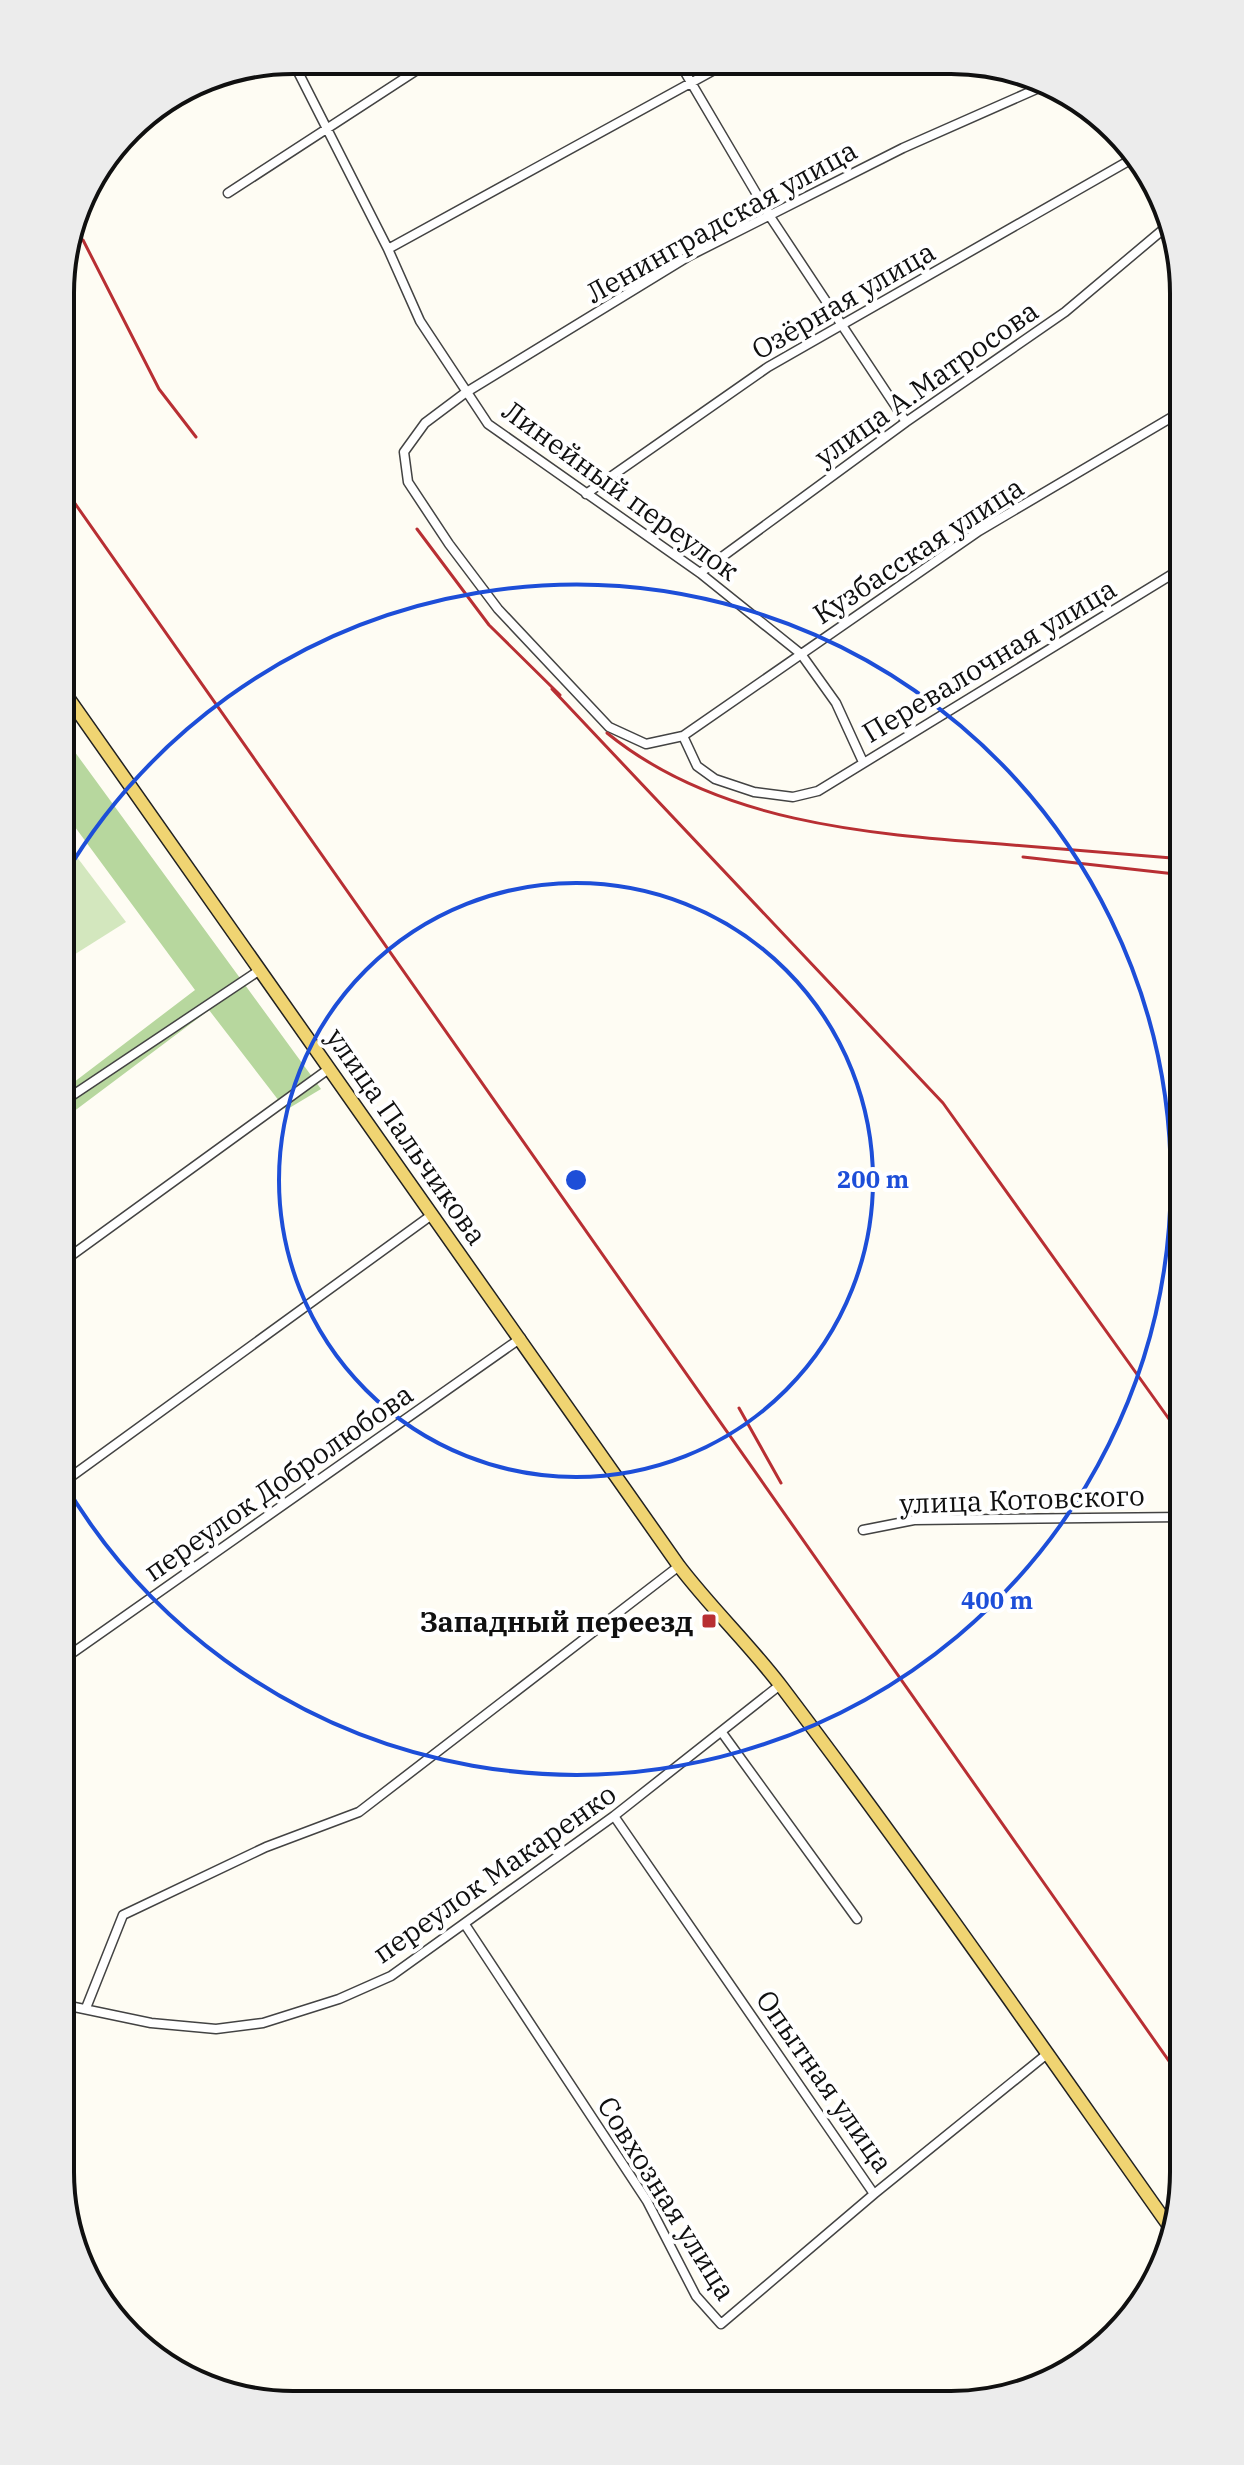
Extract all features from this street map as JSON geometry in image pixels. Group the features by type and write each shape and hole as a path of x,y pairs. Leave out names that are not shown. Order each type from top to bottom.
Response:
{"main road":[{"name":"улица Пальчикова","path":"74,706 679,1566 714,1611 780,1685 929,1885 1165,2220"}],"street":[{"name":"Линейный переулок","path":"299,74 388,249 420,321 488,424 700,573 801,654 836,703 863,762"},
{"path":"228,193 411,74"},
{"path":"686,74 839,326 906,422"},
{"path":"388,249 706,74"},
{"name":"Ленинградская улица","path":"683,736 646,744 609,727 498,609 449,544 408,482 404,452 425,423 465,393 689,256 903,148 1033,91"},
{"name":"Озёрная улица","path":"586,494 768,367 1126,162"},
{"name":"улица А.Матросова","path":"700,573 906,422 1065,312 1161,231"},
{"name":"Кузбасская улица","path":"683,736 979,531 1170,418"},
{"name":"Перевалочная улица","path":"683,736 697,766 715,779 754,792 793,797 818,791 1170,576"},
{"path":"74,1094 260,970"},
{"path":"74,1254 330,1068"},
{"path":"74,1475 433,1214"},
{"name":"переулок Добролюбова","path":"74,1652 521,1338"},
{"name":"улица Котовского","path":"863,1530 914,1520 1170,1517"},
{"path":"86,2008 123,1915 266,1847 359,1812 679,1566"},
{"name":"переулок Макаренко","path":"74,2006 151,2023 216,2029 263,2023 339,1999 391,1976 466,1926 614,1816 723,1734 780,1685"},
{"path":"723,1734 857,1919"},
{"name":"Опытная улица","path":"614,1816 874,2194 1047,2054"},
{"name":"Совхозная улица","path":"466,1926 647,2201 696,2296 721,2324 874,2194"}],"green space":[{"path":"74,751 321,1089 286,1110 209,1010 74,1111 74,1082 195,990 74,826"},
{"path":"74,853 126,922 74,955"}],"railway":[{"path":"83,240 159,389 196,437"},
{"path":"74,502 1170,2062"},
{"path":"417,529 489,625 560,695"},
{"path":"552,689 943,1103 1170,1420"},
{"path":"607,733 650,763 696,786 744,805 794,818 898,835 1170,858"},
{"path":"1023,857 1170,873"},
{"path":"739,1408 781,1483"}],"place":[{"name":"Западный переезд","path":"709,1621"}]}
